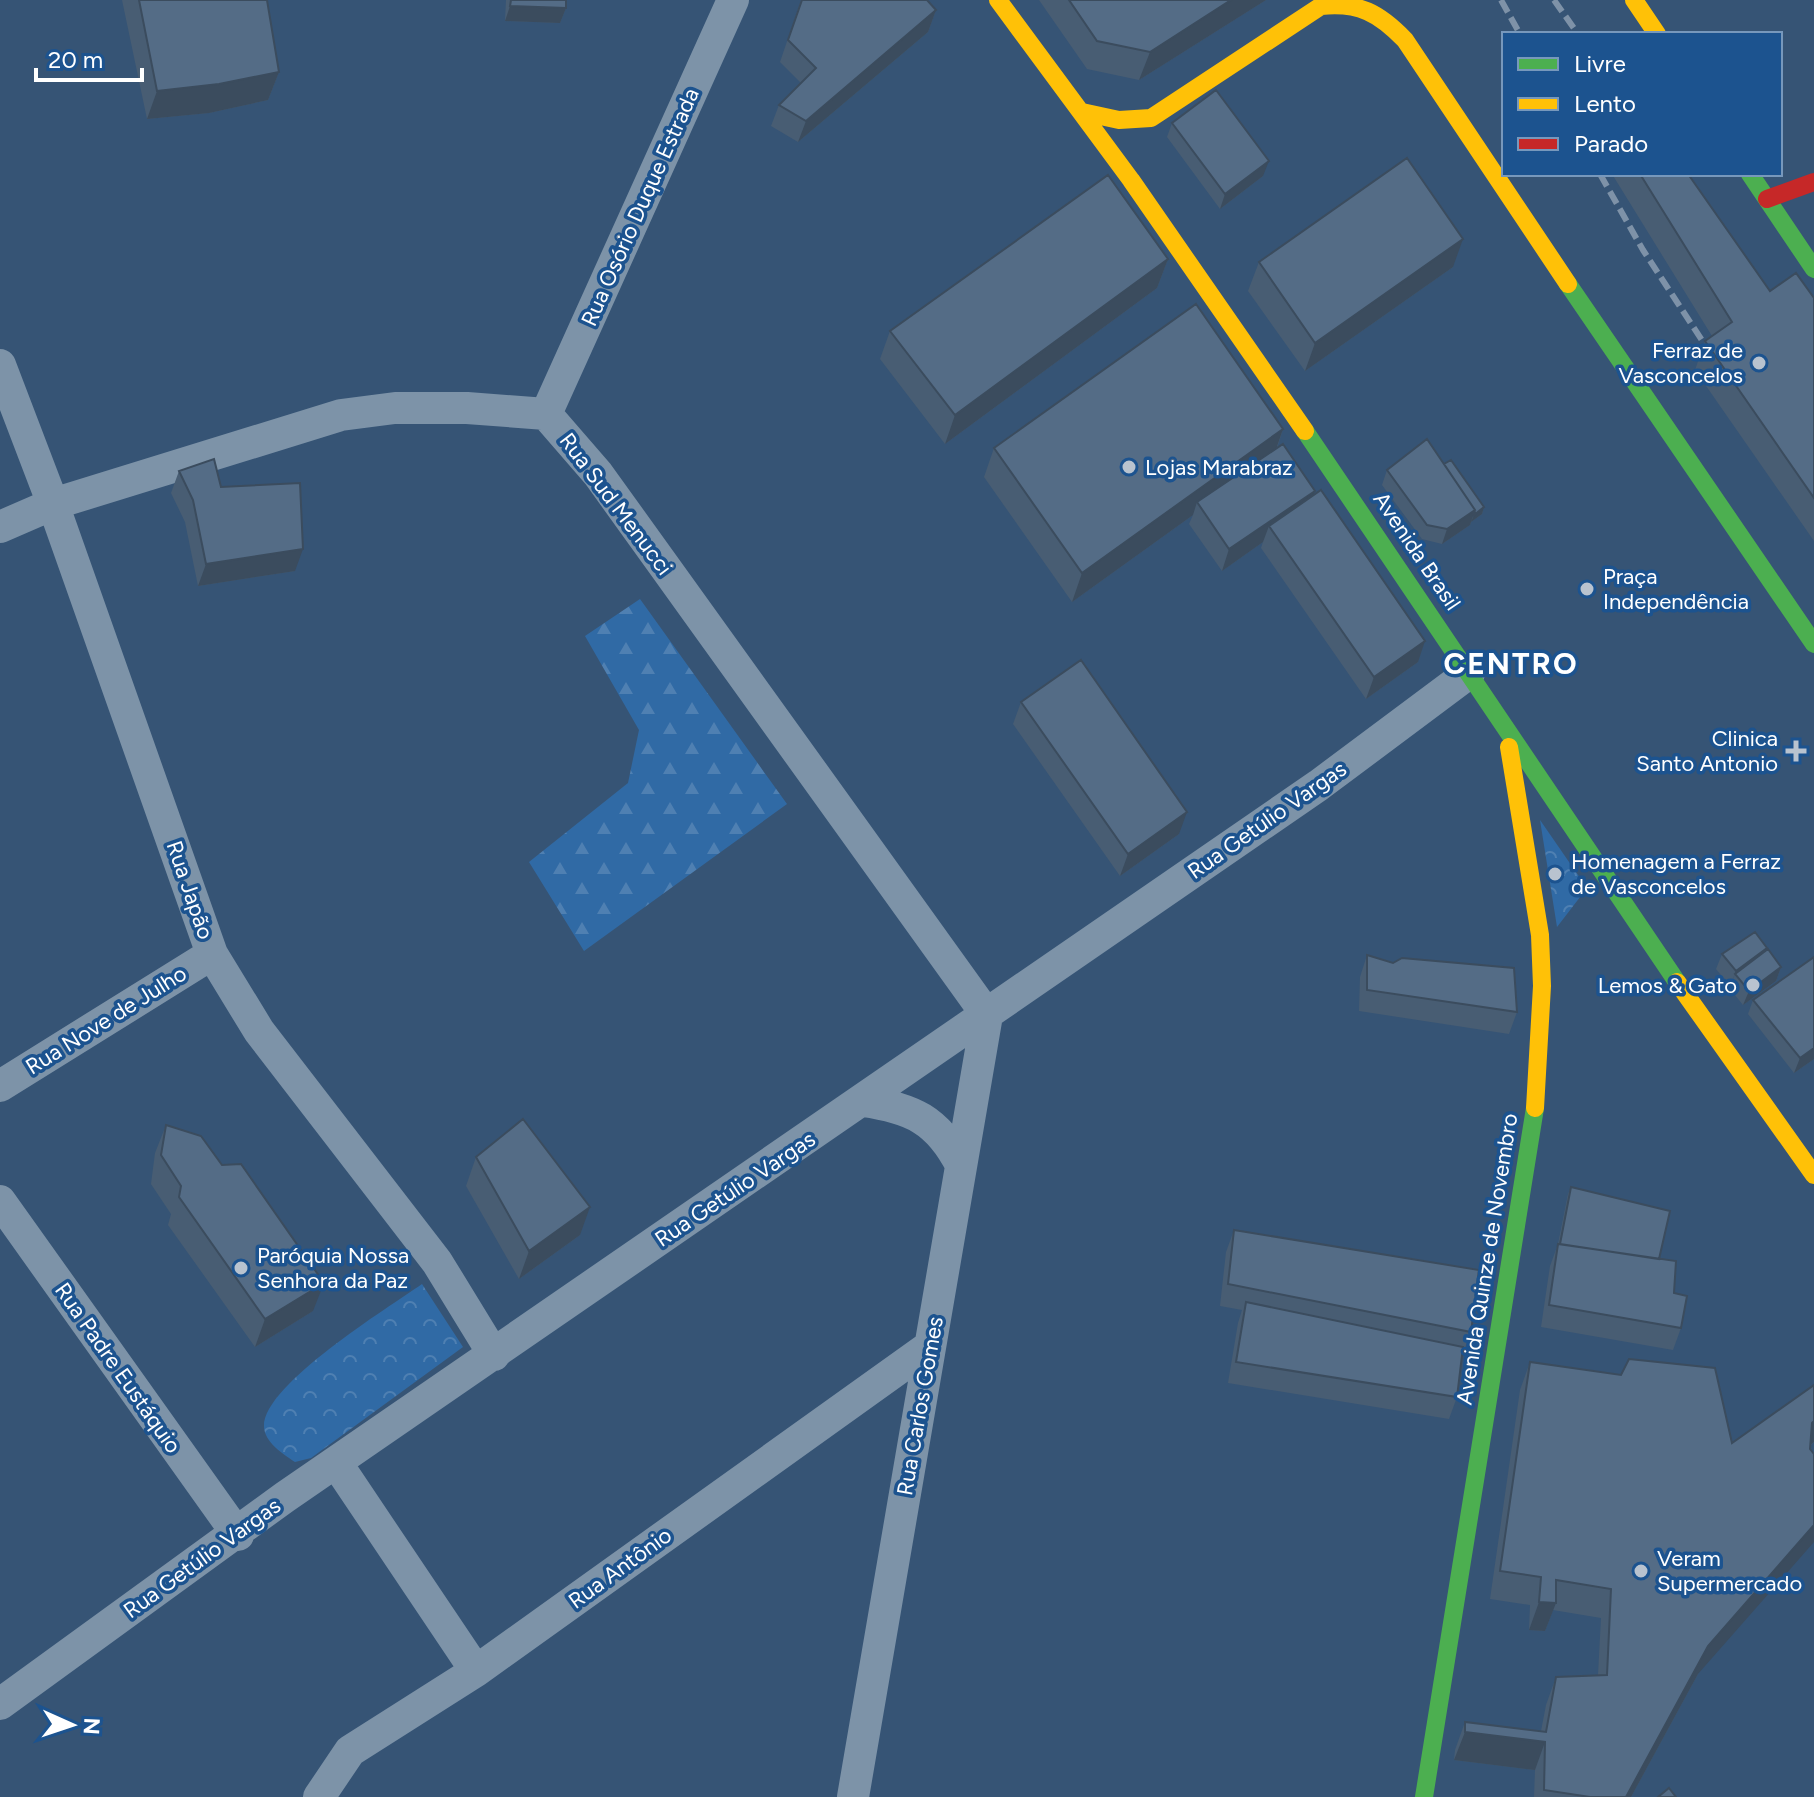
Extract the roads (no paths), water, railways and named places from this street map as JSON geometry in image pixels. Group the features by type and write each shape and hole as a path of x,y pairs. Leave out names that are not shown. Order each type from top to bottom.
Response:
{"main road":[{"name":"Avenida Brasil","path":"998,0 1131,180 1413,586 1627,912 1814,1175"},
{"path":"1634,0 1656,32"},
{"path":"1082,112 1119,120 1151,118 1321,6 1343,1 1360,3 1378,12 1405,40 1686,460 1814,644"},
{"path":"978,7 1031,46"},
{"path":"1131,180 1151,118"},
{"path":"1751,176 1814,269"},
{"path":"1767,199 1814,182"},
{"name":"Avenida Quinze de Novembro","path":"1424,1797 1535,1106 1542,986 1540,935 1527,839 1504,726"}],"street":[{"name":"Rua Osório Duque Estrada","path":"546,414 733,0"},
{"name":"Rua Japão","path":"0,365 53,504 212,954 259,1031 437,1262 494,1355"},
{"name":"Rua Sud Menucci","path":"0,527 53,504 341,415 395,408 467,408 546,414 598,474 987,1015"},
{"name":"Rua Getúlio Vargas","path":"0,1704 238,1535 285,1497 1319,785 1469,673"},
{"name":"Rua Nove de Julho","path":"0,1086 212,954"},
{"name":"Rua Carlos Gomes","path":"853,1797 987,1015"},
{"path":"863,1101 893,1106 933,1125 947,1138 961,1165"},
{"name":"Rua Padre Eustáquio","path":"0,1201 238,1535"},
{"name":"Rua Antônio","path":"319,1797 350,1751 476,1671 930,1346"},
{"path":"337,1464 476,1671"}],"railway":[{"path":"1501,0 1519,32"},
{"path":"1554,0 1577,32"},
{"path":"1601,176 1643,250 1713,357"}],"place":[{"name":"Ferraz de Vasconcelos","path":"1759,363"},
{"name":"Lojas Marabraz","path":"1129,467"},
{"name":"Praça Independência","path":"1587,589"},
{"name":"Clinica Santo Antonio","path":"1796,751"},
{"name":"Homenagem a Ferraz de Vasconcelos","path":"1555,874"},
{"name":"Lemos & Gato","path":"1753,985"},
{"name":"Paróquia Nossa Senhora da Paz","path":"241,1268"},
{"name":"Veram Supermercado","path":"1641,1571"}],"district":[{"name":"CENTRO","path":"1511,663"}]}
